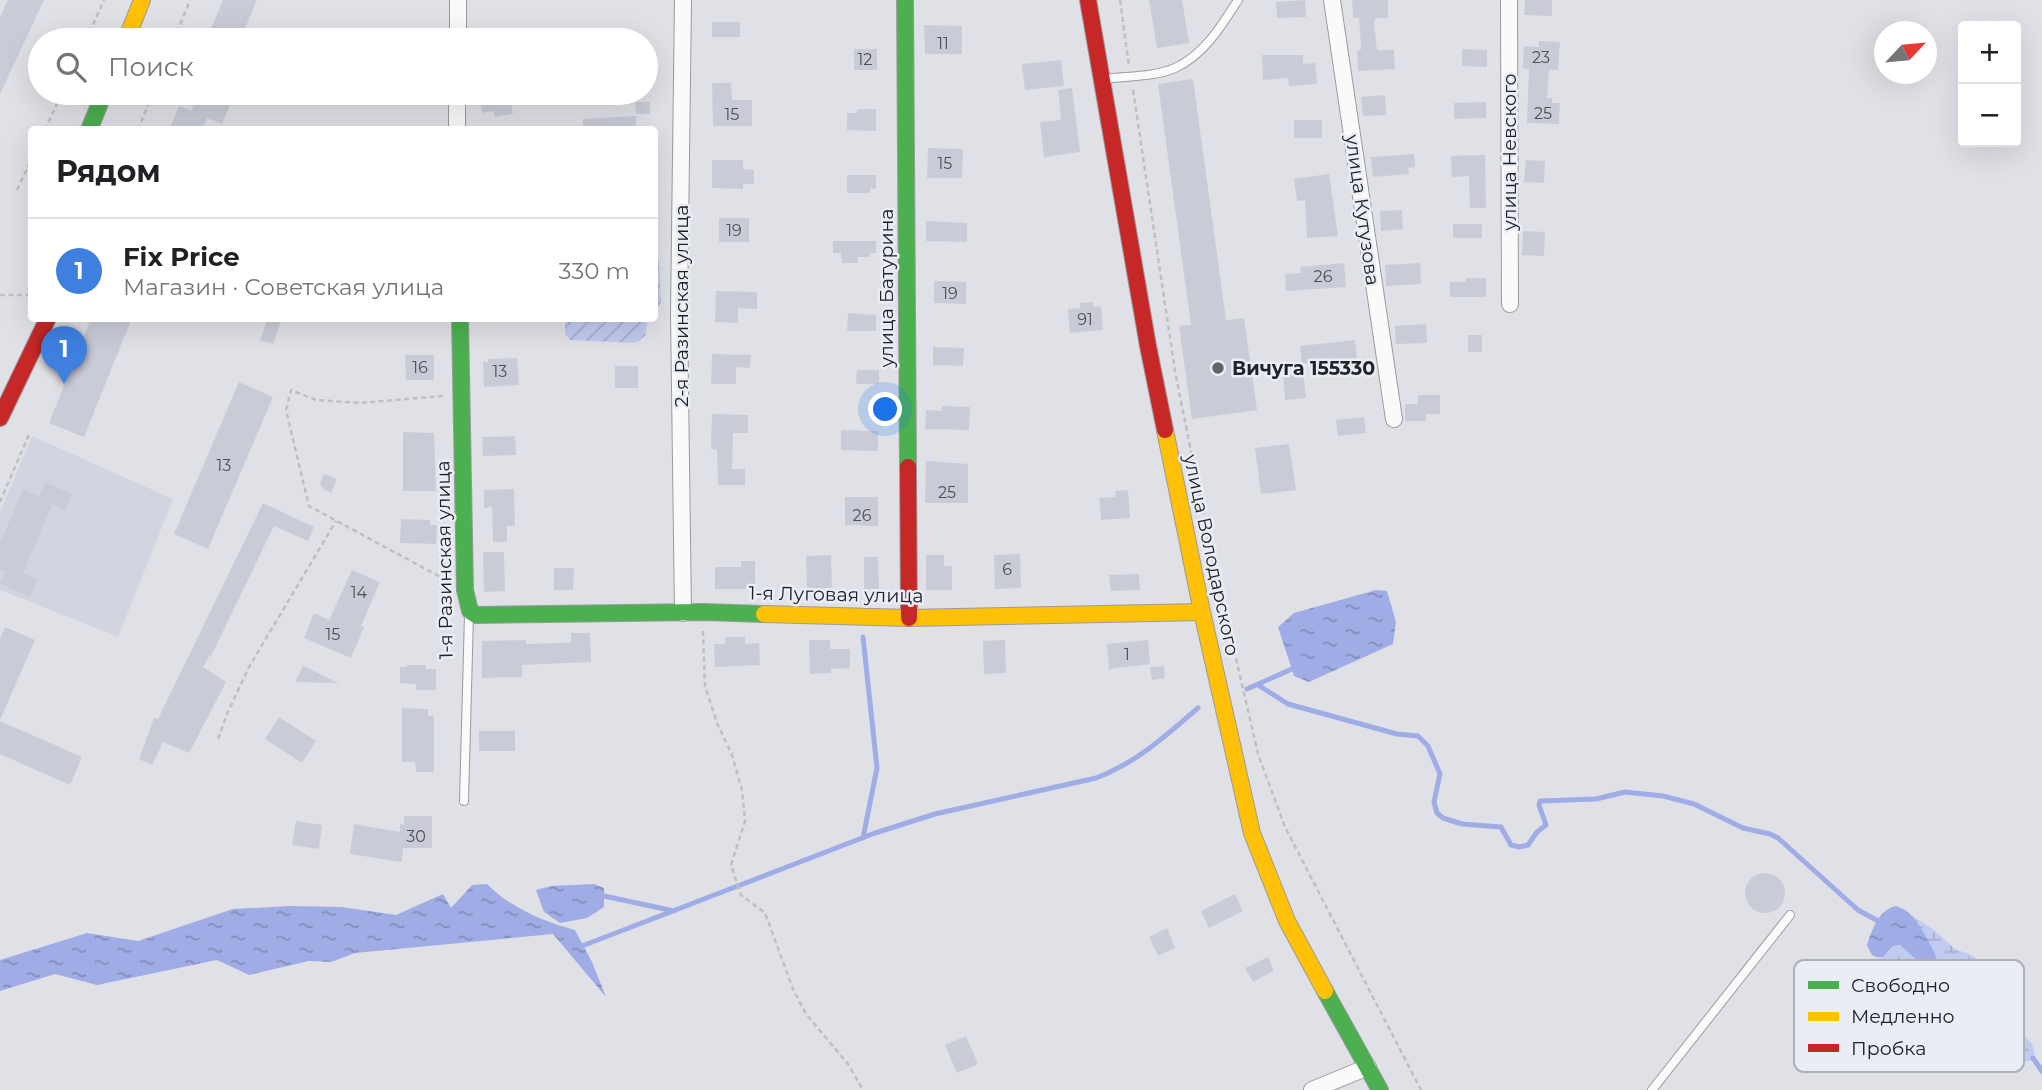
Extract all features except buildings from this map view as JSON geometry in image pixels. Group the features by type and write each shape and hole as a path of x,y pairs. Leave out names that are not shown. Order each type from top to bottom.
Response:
{"street":[{"path":"131,28 142,0"},
{"path":"458,0 458,28"},
{"name":"2-я Разинская улица","path":"683,0 679,313 683,612"},
{"name":"улица Батурина","path":"905,0 909,618"},
{"name":"улица Володарского","path":"1088,0 1148,346 1202,612 1252,834 1287,921 1380,1090"},
{"name":"улица Кутузова","path":"1332,0 1394,419"},
{"name":"улица Невского","path":"1508,0 1510,304"},
{"path":"91,126 99,105"},
{"path":"457,105 457,126"},
{"path":"0,418 46,322"},
{"name":"1-я Разинская улица","path":"460,322 465,590 469,612"},
{"name":"1-я Луговая улица","path":"469,612 476,615 703,612 909,618 1202,612"},
{"path":"1312,1090 1368,1067"}],"lane":[{"path":"1102,79 1177,67 1192,57 1218,32 1238,0"},
{"name":"1-я Разинская улица","path":"464,801 469,612"},
{"path":"1652,1090 1790,915"}],"path":[{"path":"91,28 104,0"},
{"path":"179,28 190,0"},
{"path":"1120,0 1175,372 1258,754 1285,827 1421,1090"},
{"path":"47,126 56,105"},
{"path":"140,126 148,105"},
{"path":"17,190 28,167"},
{"path":"0,295 28,295"},
{"path":"462,394 359,403 316,400 291,390 286,410 309,506 465,590"},
{"path":"0,502 30,432"},
{"path":"218,739 249,667 336,521"},
{"path":"703,612 705,686 717,723 732,755 742,790 745,821 731,866 735,880 741,895 765,913 793,989 806,1014 848,1063 863,1090"}],"shaded area":[{"path":"32,436 173,499 118,637 0,590 0,512"}],"green space":[{"path":"658,258 659,260 661,302 658,308"},
{"path":"565,322 647,322 645,336 635,343 570,340 565,334"},
{"path":"1911,915 1933,929 1955,949 1978,960 1938,960"},
{"path":"1900,945 1918,960 1880,960 1876,957 1889,952 1893,946"},
{"path":"2024,1035 2032,1044 2035,1054 2031,1061 2024,1062"}],"water":[{"path":"1376,590 1387,591 1396,622 1393,644 1309,682 1294,676 1278,627 1294,613"},
{"path":"487,884 528,913 575,930 606,997 553,934 355,953 331,962 309,961 249,975 217,960 97,985 55,974 0,991 0,960 87,933 138,941 233,909 342,907 396,915 443,894 451,908 472,885"},
{"path":"594,884 604,888 604,907 587,918 560,923 544,912 536,890 551,886"},
{"path":"1896,906 1904,909 1915,919 1938,960 1917,960 1900,945 1893,946 1883,957 1872,955 1867,945 1874,927 1890,908"}],"waterway":[{"path":"863,637 877,768 863,838"},
{"path":"1247,689 1292,669"},
{"path":"1258,685 1288,704 1397,734 1418,736 1428,746 1440,774 1434,802 1437,813 1443,818 1462,824 1501,827 1511,845 1528,845 1546,825 1540,801 1596,799 1625,792 1663,796 1694,804 1743,828 1778,838 1858,910 1878,921"},
{"path":"582,946 875,833 935,814 1096,778 1138,756 1198,708"},
{"path":"604,896 674,911"},
{"path":"2033,1058 2042,1071"}],"traffic: fast":[{"path":"905,0 908,467"},
{"path":"91,126 99,105"},
{"path":"460,322 465,590 470,611 476,615 703,612 764,614"},
{"path":"1325,991 1380,1090"}],"traffic: slow":[{"path":"131,28 142,0"},
{"path":"1165,430 1202,612 1252,833 1287,921 1325,991"},
{"path":"764,614 909,618 1202,612"}],"traffic: jam":[{"path":"1088,0 1165,430"},
{"path":"0,418 46,322"},
{"path":"908,467 909,618"}],"place":[{"name":"Вичуга 155330","path":"1218,368"},
{"name":"Fix Price","path":"64,384"}]}
